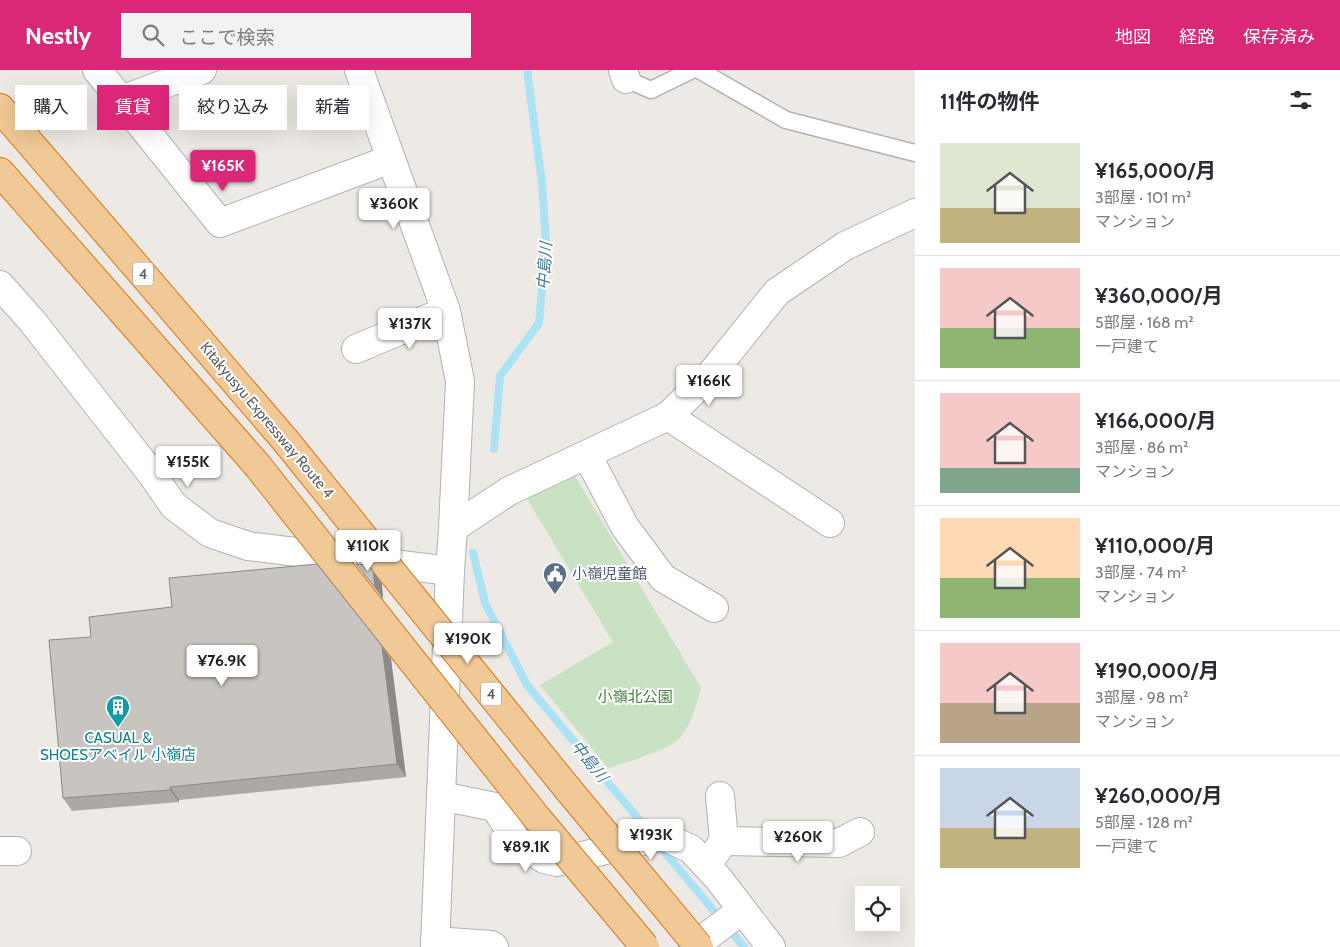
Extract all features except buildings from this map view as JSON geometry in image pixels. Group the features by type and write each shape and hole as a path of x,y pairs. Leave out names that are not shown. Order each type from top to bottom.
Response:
{"highway":[{"name":"Kitakyusyu Expressway Route 4","path":"0,108 286,440 567,788 700,944"},
{"path":"0,172 257,465 537,818 645,947"}],"street":[{"path":"97,70 109,85"},
{"path":"162,85 202,70"},
{"path":"359,70 446,311 460,381 454,528 450,571 435,944 491,945 494,947"},
{"path":"145,130 220,223 391,159"},
{"path":"454,528 509,491 668,416 711,374 777,292 845,246 915,213"},
{"path":"0,285 32,321 151,473 174,506 210,533 248,546 450,571"},
{"path":"356,349 446,311"},
{"path":"668,416 830,523"},
{"path":"587,455 625,527 663,578 714,608"},
{"path":"441,796 495,806 516,840 544,859 557,862 663,836 691,849 706,865 739,912 771,947"},
{"path":"706,865 724,841 720,796"},
{"path":"724,841 839,843 860,832"},
{"path":"700,944 739,912"}],"lane":[{"path":"624,75 651,90 692,70"},
{"path":"699,70 786,120 915,153"}],"green space":[{"name":"小嶺北公園","path":"575,476 701,688 691,721 680,738 657,751 608,768 540,685 613,642 527,499"}],"waterway":[{"name":"中島川","path":"494,449 500,376 539,323 546,243 542,183 527,70"},
{"name":"中島川","path":"473,553 485,603 527,685 650,833"},
{"name":"中島川","path":"658,844 744,947"}],"place":[{"name":"小嶺児童館","path":"555,595"},
{"name":"CASUAL & SHOESアベイル 小嶺店","path":"118,728"}]}
